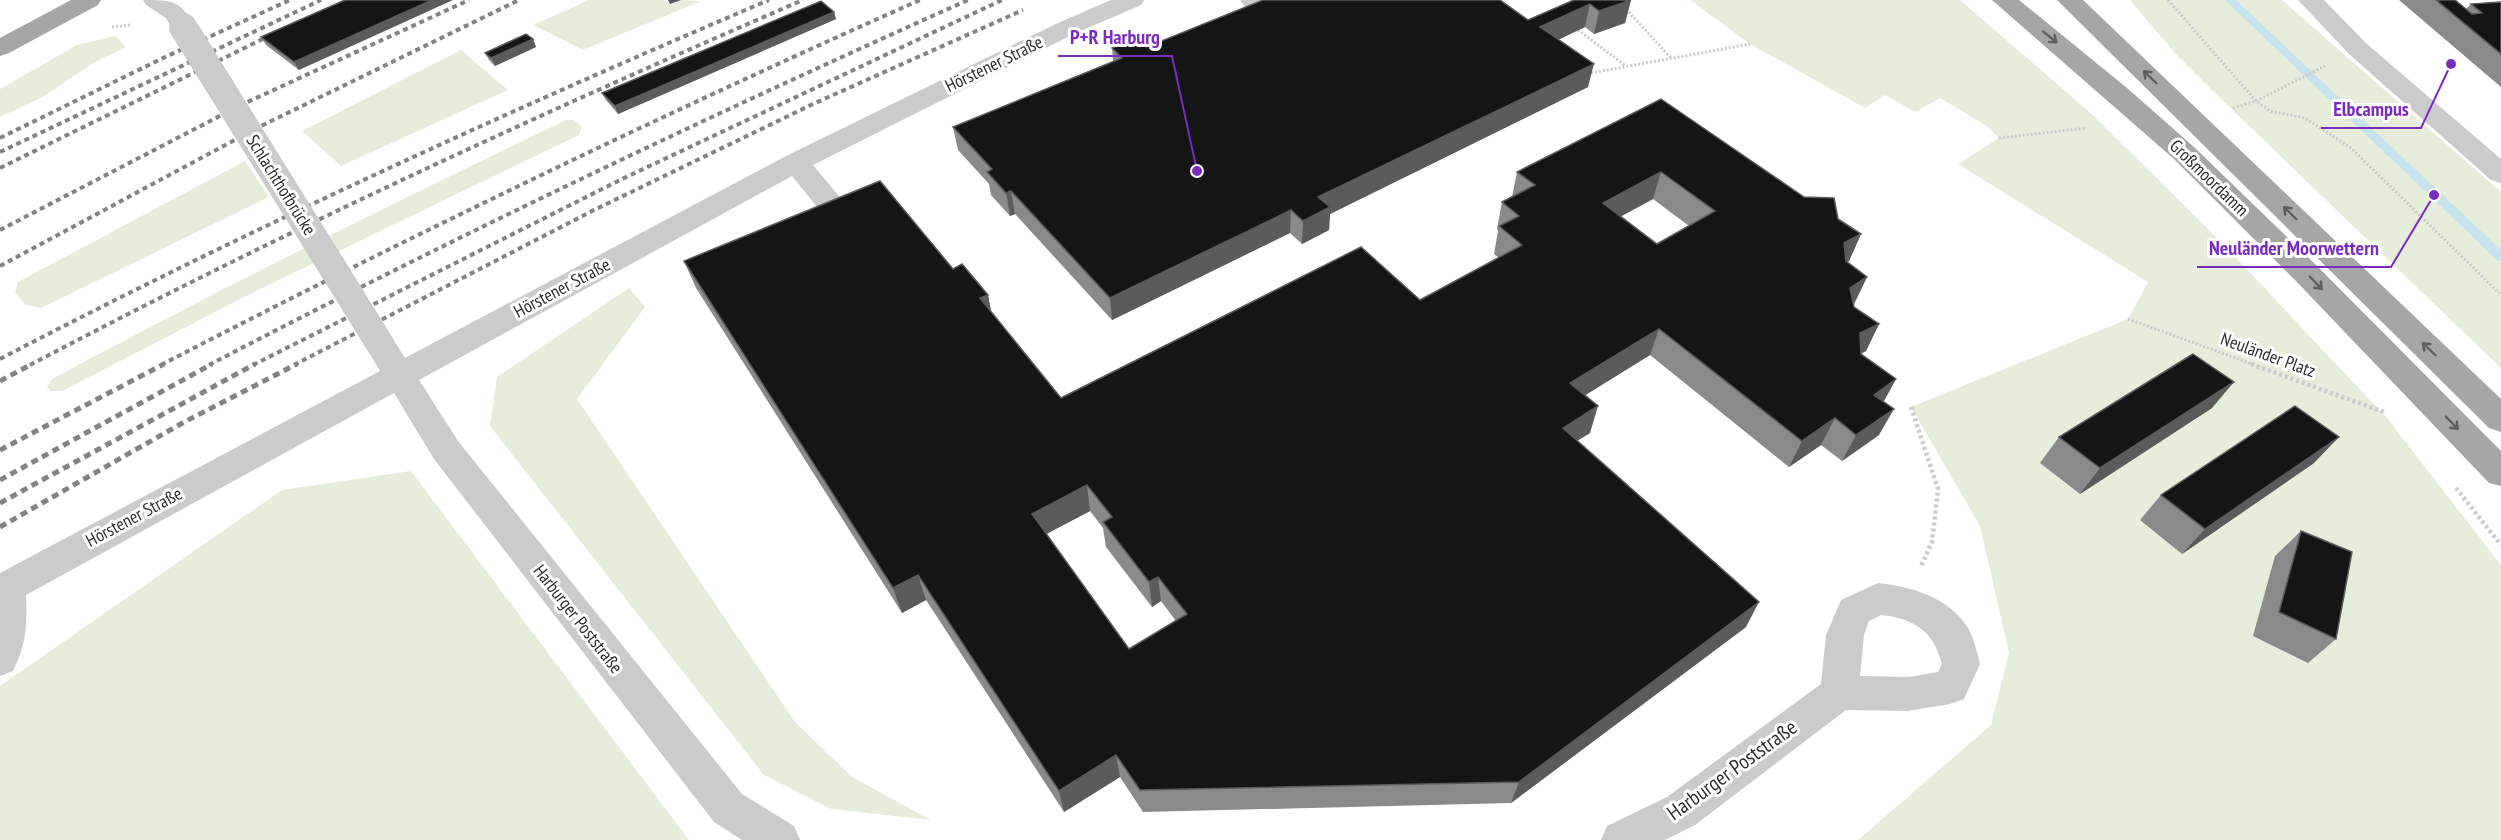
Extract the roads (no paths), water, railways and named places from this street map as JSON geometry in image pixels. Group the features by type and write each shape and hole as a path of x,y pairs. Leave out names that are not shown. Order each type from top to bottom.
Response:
{"main road":[{"path":"0,48 90,0"},
{"name":"Großmoordamm","path":"2004,0 2184,152 2501,473"},
{"name":"Großmoordamm","path":"2069,0 2501,419"}],"street":[{"name":"Schlachthofbrücke","path":"155,0 171,10 183,27 399,376"},
{"name":"Hörstener Straße","path":"4,589 796,162 1067,28 1132,0"},
{"path":"1252,0 1274,18"},
{"path":"2310,0 2358,49 2501,174"},
{"path":"796,162 873,259"},
{"name":"Harburger Poststraße","path":"399,376 446,450 728,808 779,840"},
{"path":"0,659 9,629 4,589"},
{"path":"1878,599 1904,602 1930,613 1954,638 1961,664 1950,687 1908,694 1839,693 1845,635 1854,611 1878,599"},
{"name":"Harburger Poststraße","path":"1622,840 1681,811 1839,693"}],"waterway":[{"path":"2230,0 2501,257"}],"railway":[{"path":"0,138 163,58 290,0"},
{"path":"0,152 321,0"},
{"path":"0,230 241,105 469,0"},
{"path":"0,266 257,128 519,0"},
{"path":"0,359 189,263 381,172 574,84 769,0"},
{"path":"30,365 220,268 413,175 803,0"},
{"path":"161,365 538,177 920,0"},
{"path":"209,365 396,269 586,177 968,0"},
{"path":"253,365 622,179 1002,0"},
{"path":"294,365 594,210 813,104 1023,10"},
{"path":"0,168 277,32"},
{"path":"0,381 32,364"},
{"path":"0,450 164,364"},
{"path":"0,480 212,364"},
{"path":"0,503 255,364"},
{"path":"0,527 186,421 297,364"}],"place":[{"name":"Elbcampus","path":"2451,64"},
{"name":"P+R Harburg","path":"1197,171"},
{"name":"Neuländer Moorwettern","path":"2434,195"}]}
